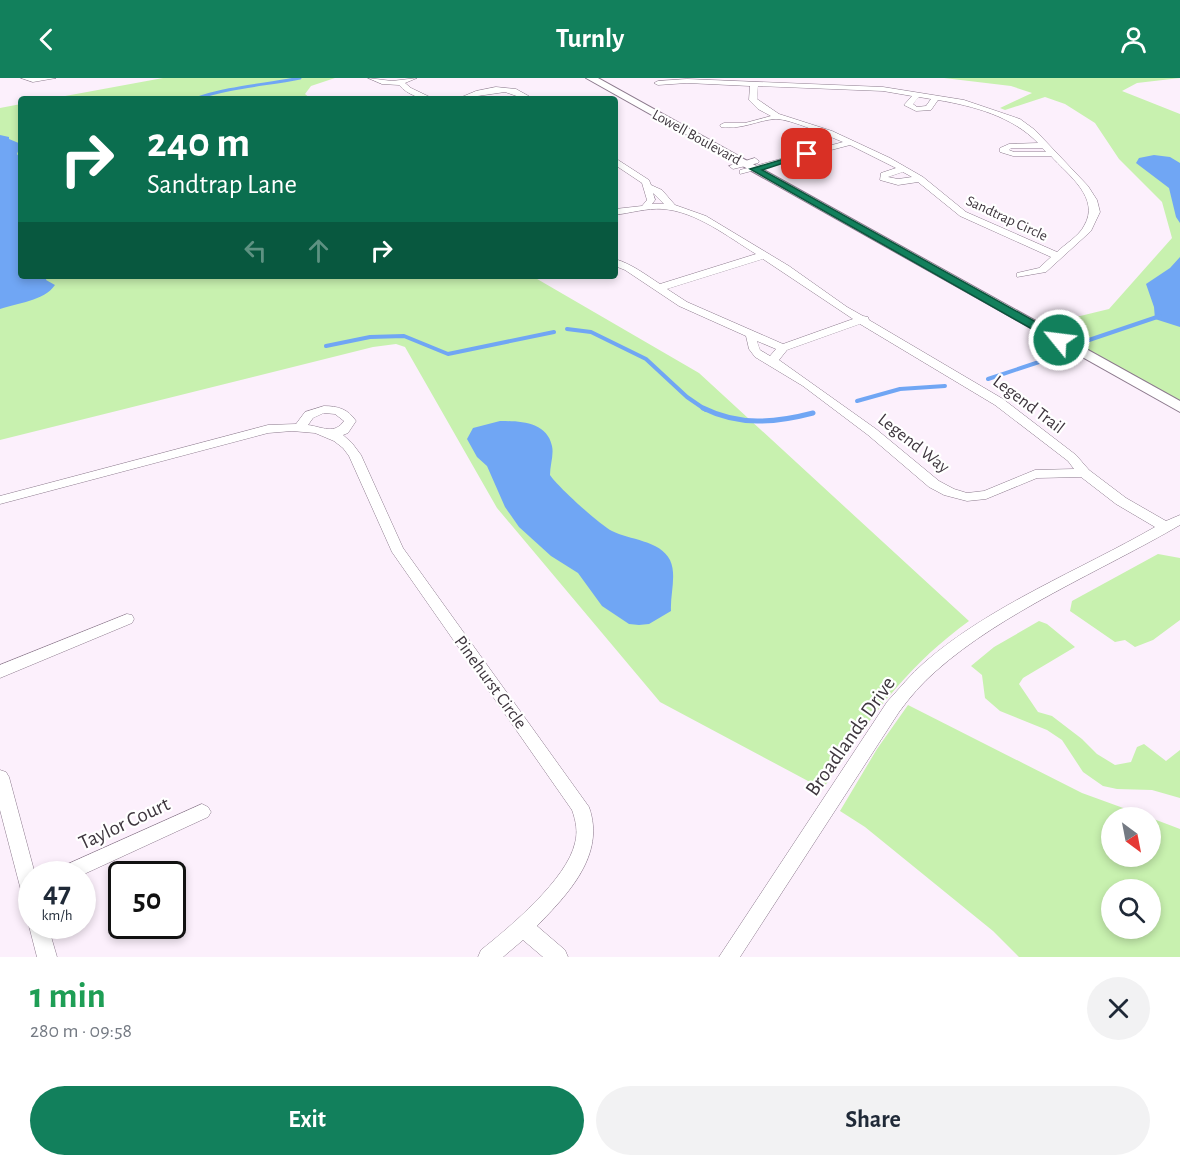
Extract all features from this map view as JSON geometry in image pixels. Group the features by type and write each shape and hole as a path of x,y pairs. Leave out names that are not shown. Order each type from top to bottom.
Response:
{"main road":[{"name":"Lowell Boulevard","path":"577,78 609,96"},
{"name":"Lowell Boulevard","path":"591,78 1180,421"},
{"name":"Lowell Boulevard","path":"618,101 1180,407"}],"street":[{"path":"25,78 33,80 52,78"},
{"path":"372,78 380,82 400,82 413,78"},
{"path":"658,83 687,81 870,88 936,97 978,106 1005,115 1026,127 1054,154 1091,196 1095,212 1088,229 1042,270 1021,275"},
{"path":"400,82 408,90 423,96"},
{"name":"Sandtrap Circle","path":"754,84 752,95 755,103 781,116 838,138 902,169 919,179 963,214 1058,256"},
{"path":"469,96 509,90 523,96"},
{"path":"917,94 908,105 916,110 928,108 936,97"},
{"path":"724,125 745,125 781,116"},
{"path":"744,168 838,138"},
{"path":"744,168 849,143"},
{"path":"1045,145 1009,146 1003,150 1013,154 1054,154"},
{"name":"Legend Trail","path":"618,163 643,178 649,187 659,192 672,207"},
{"path":"902,169 884,175 883,178 893,182 919,179"},
{"path":"618,212 646,207 651,200 649,187"},
{"name":"Legend Trail","path":"646,207 672,207 703,218 764,255 843,309 864,319 999,402 1072,458 1084,472 1121,501 1165,527"},
{"path":"659,288 764,255"},
{"path":"618,263 629,267 683,304 751,336 783,348"},
{"path":"772,361 783,348 864,319"},
{"name":"Legend Way","path":"751,336 752,348 759,357 772,361 822,395 934,484 949,492 966,497 986,495 1035,474 1084,472"},
{"name":"Pinehurst Circle","path":"301,427 305,418 314,412 338,410 344,412 350,421 344,430 334,435"},
{"name":"Pinehurst Circle","path":"0,500 258,432 301,427 334,435 347,444 356,455 388,531 408,566 580,807 586,826 580,857 551,897 523,927 488,957"},
{"name":"Broadlands Drive","path":"729,957 893,707 914,682 943,656 978,632 1180,519"},
{"path":"0,672 128,619"},
{"path":"0,777 22,861"},
{"name":"Taylor Court","path":"95,861 202,812"},
{"path":"523,927 558,957"},
{"path":"42,939 47,957"}],"green space":[{"path":"163,78 335,78 311,86 305,94 307,96 65,96"},
{"path":"944,78 1180,78 1137,83 1122,91 1180,114 1180,401 1043,325 1109,309 1172,238 1162,202 1119,159 1095,123 1065,104 1045,97 1005,110 1000,108 1032,93 1011,86"},
{"path":"18,105 18,279 537,279 699,373 969,621 946,639 906,677 871,719 823,789 660,702 497,508 405,347 396,344 373,347 0,440 0,108"},
{"path":"1158,554 1180,558 1180,620 1153,640 1135,647 1125,640 1115,642 1070,611 1072,601"},
{"path":"1039,621 1047,624 1075,647 1023,678 1019,684 1038,712 1052,716 1097,754 1115,765 1131,762 1137,747 1144,744 1166,761 1180,750 1180,798 1152,790 1117,789 1103,786 1083,772 1062,740 1047,730 1000,711 985,698 982,675 971,666 994,647"},
{"path":"908,705 1082,793 1120,807 1101,807 1101,867 1161,867 1161,822 1180,829 1180,957 1019,957 993,931 865,827 840,811 877,749"}],"water":[{"path":"0,135 18,143 18,279 46,279 55,285 44,295 0,309"},
{"path":"1154,155 1170,157 1180,163 1180,223 1176,217 1169,188 1136,163 1139,158"},
{"path":"1180,257 1180,327 1155,319 1154,307 1146,284 1170,268"},
{"path":"500,421 532,424 545,432 552,446 550,475 561,488 589,514 612,531 652,544 665,553 670,560 673,572 671,611 649,624 629,624 602,606 578,573 551,556 519,527 505,507 487,466 477,457 467,439 473,428"}],"waterway":[{"path":"205,96 300,78"},
{"path":"1089,340 1160,316"},
{"path":"567,329 591,332 646,359 687,397 703,408"},
{"path":"326,346 370,337 404,336 448,354 554,332"},
{"path":"988,379 1042,361"},
{"path":"857,401 900,389 945,386"},
{"path":"703,408 730,418 757,421 771,421 813,413"}],"route":[{"path":"807,154 755,169 1059,340"}]}
